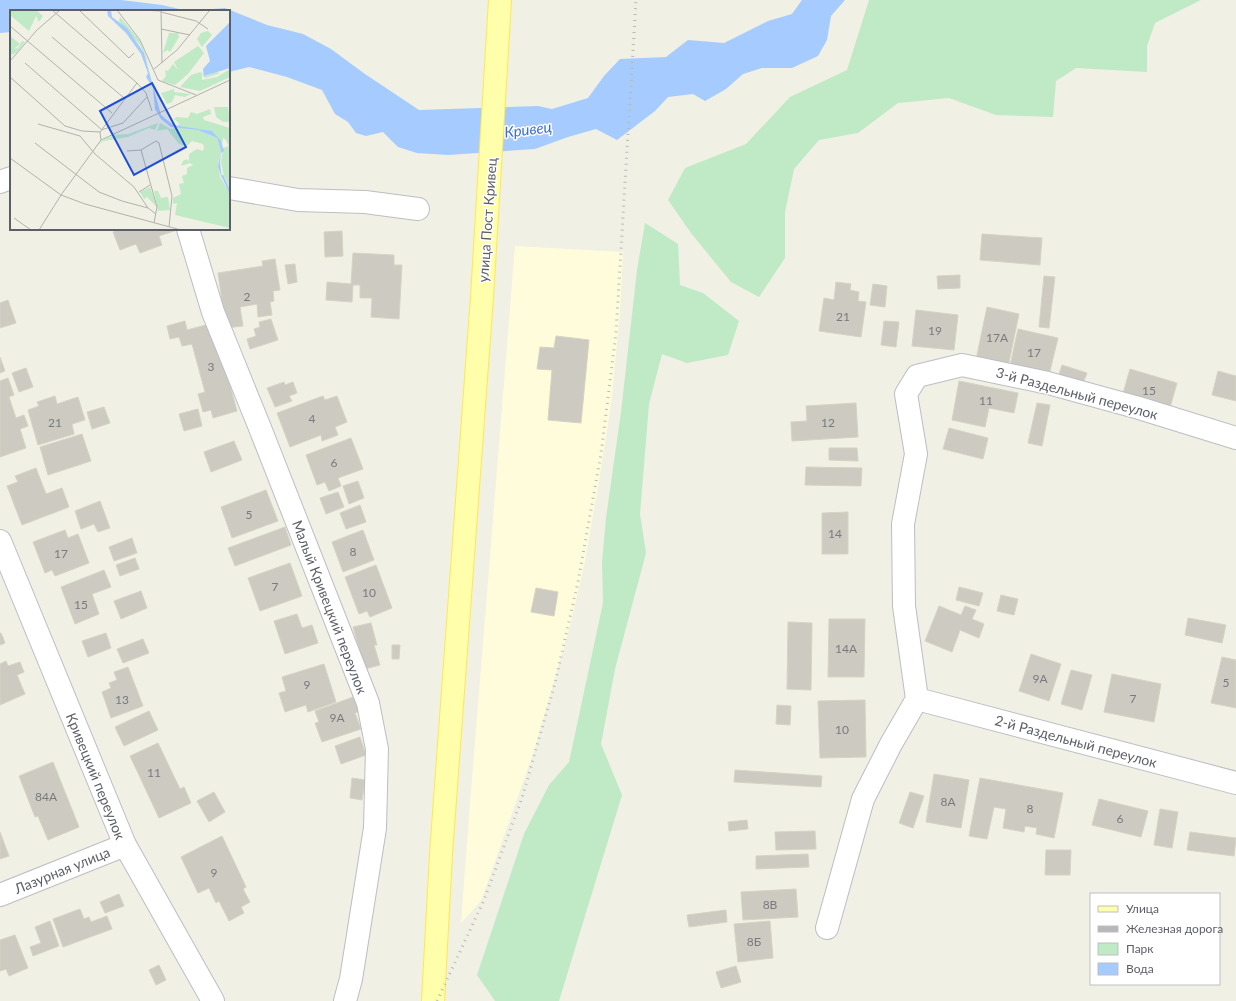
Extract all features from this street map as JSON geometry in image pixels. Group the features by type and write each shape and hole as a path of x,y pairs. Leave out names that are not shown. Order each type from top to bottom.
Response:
{"main road":[{"name":"улица Пост Кривец","path":"433,1001 441,854 482,297 500,0"}],"street":[{"path":"0,182 10,178"},
{"path":"230,188 298,200 365,202 418,209"},
{"name":"Малый Кривецкий переулок","path":"188,230 213,312 368,703 377,749 376,828 346,1001"},
{"name":"3-й Раздельный переулок","path":"917,699 904,606 904,524 916,454 906,394 917,376 962,365 1048,383 1139,408 1236,438"},
{"name":"Кривецкий переулок","path":"0,541 125,845 214,1001"},
{"path":"827,928 863,799 891,744 917,699"},
{"name":"2-й Раздельный переулок","path":"917,699 1236,783"},
{"name":"Лазурная улица","path":"0,895 125,845"}],"shaded area":[{"path":"515,246 623,252 620,312 611,405 599,481 584,566 569,630 533,754 481,901 461,923 469,816"}],"green space":[{"path":"869,0 1201,0 1155,23 1147,46 1147,72 1076,68 1056,81 1053,117 996,115 949,98 898,103 858,133 819,140 794,169 785,212 785,258 759,297 731,282 691,233 668,200 685,168 746,144 790,97 847,70"},
{"path":"645,223 678,244 680,285 703,293 739,321 728,355 687,363 662,354 649,404 640,514 646,553 615,669 601,744 622,795 559,1001 495,1001 477,975 524,834 549,785 569,762 603,603 602,562 606,518 621,412 637,270"}],"water":[{"path":"0,0 121,0 162,5 184,10 10,10 10,32 0,33"},
{"name":"Кривец","path":"802,0 845,0 831,16 827,40 818,56 792,68 762,68 743,74 726,89 705,101 693,94 668,97 655,111 617,140 596,129 535,149 448,155 417,153 398,147 383,132 366,136 356,133 348,122 335,114 322,90 287,77 249,67 230,72 230,10 267,25 303,34 331,49 419,110 538,106 552,109 588,98 604,76 620,59 666,57 688,40 724,43 768,21 792,14"},
{"path":"225,8 230,10 200,10"}],"building":[{"path":"117,230 177,230 159,236 162,245 140,253 136,244 120,250 113,232"},
{"path":"342,231 343,256 325,257 324,232"},
{"path":"982,234 1042,238 1040,265 980,260"},
{"path":"353,253 394,255 394,265 402,265 399,319 371,317 372,298 360,298 360,285 353,285 352,302 326,300 327,282 351,284"},
{"path":"275,259 280,290 273,291 274,301 270,302 272,315 258,317 257,304 240,307 243,326 226,328 218,273 263,266 262,261"},
{"path":"295,264 297,282 288,284 285,265"},
{"path":"960,275 960,288 938,289 937,276"},
{"path":"1044,276 1055,277 1049,328 1039,327"},
{"path":"836,282 851,284 850,290 859,292 858,301 866,302 861,337 819,331 824,298 834,300"},
{"path":"873,284 887,286 885,307 870,305"},
{"path":"8,300 16,323 0,328 0,303"},
{"path":"987,307 1019,314 1008,367 976,360"},
{"path":"916,310 958,315 954,350 912,346"},
{"path":"271,319 278,340 250,349 247,339 256,336 254,329 260,327 259,322"},
{"path":"185,321 187,330 213,323 237,411 213,418 211,410 203,412 198,394 205,392 192,344 182,346 179,337 170,339 167,326"},
{"path":"884,321 899,322 896,347 881,345"},
{"path":"1018,329 1058,338 1049,375 1010,366"},
{"path":"556,336 589,340 581,423 548,420 552,370 537,369 540,347 554,348"},
{"path":"0,357 5,371 0,373"},
{"path":"1062,365 1087,373 1082,386 1058,378"},
{"path":"26,368 33,387 19,392 12,373"},
{"path":"1130,369 1177,383 1169,411 1122,397"},
{"path":"1218,371 1236,376 1236,401 1212,395"},
{"path":"8,378 14,395 9,397 16,418 24,415 28,426 20,429 26,448 0,457 0,381"},
{"path":"959,381 1018,393 1014,413 989,408 985,427 952,420"},
{"path":"284,382 285,385 293,382 297,393 289,396 292,401 275,407 267,388"},
{"path":"55,396 57,404 78,397 85,420 72,424 74,434 38,445 28,410 39,406 37,402"},
{"path":"323,396 325,400 337,396 347,422 335,427 338,435 322,441 321,435 290,447 277,413"},
{"path":"856,403 858,437 792,441 791,422 807,421 806,406"},
{"path":"1037,403 1050,405 1042,446 1028,443"},
{"path":"104,407 110,423 92,429 87,412"},
{"path":"198,409 202,426 184,431 179,414"},
{"path":"949,428 988,438 983,459 943,449"},
{"path":"82,434 91,461 48,475 40,447"},
{"path":"351,438 363,469 338,478 341,486 329,491 325,482 317,485 306,455"},
{"path":"234,441 242,460 211,472 204,452"},
{"path":"829,448 857,448 858,461 829,460"},
{"path":"806,467 862,468 861,486 805,485"},
{"path":"36,468 46,494 62,488 69,507 22,525 7,486 18,482 15,476"},
{"path":"358,481 364,498 349,504 343,486"},
{"path":"266,490 278,521 232,538 221,507"},
{"path":"338,492 344,507 326,514 320,498"},
{"path":"100,501 110,528 98,532 94,524 81,529 75,511"},
{"path":"360,505 366,522 346,529 340,513"},
{"path":"848,512 848,554 822,554 822,513"},
{"path":"285,527 291,545 235,566 228,548"},
{"path":"65,530 68,538 78,534 89,563 55,576 52,570 45,573 33,542"},
{"path":"363,530 374,560 343,572 332,542"},
{"path":"132,538 137,553 114,561 109,547"},
{"path":"135,558 139,569 120,576 116,565"},
{"path":"290,563 302,596 260,611 248,578"},
{"path":"376,565 392,608 370,617 367,611 359,614 345,577"},
{"path":"104,570 111,587 92,594 99,614 75,624 61,587"},
{"path":"959,587 983,593 979,606 956,600"},
{"path":"536,588 558,592 554,616 531,612"},
{"path":"141,591 147,608 121,619 114,601"},
{"path":"1001,595 1018,599 1014,615 997,611"},
{"path":"939,606 961,615 965,606 976,610 972,619 984,624 979,638 960,630 952,652 925,641"},
{"path":"297,614 302,628 312,625 318,643 285,654 274,621"},
{"path":"1188,618 1226,625 1222,643 1185,635"},
{"path":"829,619 865,619 864,677 828,677"},
{"path":"788,622 812,623 811,690 787,689"},
{"path":"371,623 377,645 374,645 380,665 365,669 353,627"},
{"path":"0,633 5,643 0,645"},
{"path":"106,633 111,648 88,657 82,641"},
{"path":"143,639 149,653 123,663 117,649"},
{"path":"392,645 400,645 399,659 392,659"},
{"path":"1031,654 1061,664 1049,701 1019,691"},
{"path":"1222,657 1236,660 1236,708 1211,703"},
{"path":"6,661 8,666 20,662 24,672 17,675 25,694 0,705 0,664"},
{"path":"324,664 336,702 308,712 306,705 285,712 279,693 286,691 282,677"},
{"path":"128,667 143,706 111,718 102,692 111,688 109,683 117,680 114,672"},
{"path":"1071,670 1092,675 1082,710 1061,704"},
{"path":"1112,674 1161,684 1154,722 1104,712"},
{"path":"356,696 361,711 355,713 361,729 322,742 315,723 319,722 315,711"},
{"path":"865,700 866,757 820,758 818,701"},
{"path":"777,705 791,706 790,725 776,724"},
{"path":"149,711 158,730 124,746 115,727"},
{"path":"360,737 366,755 341,764 335,746"},
{"path":"158,743 180,789 184,787 191,803 159,818 130,756"},
{"path":"53,762 79,827 48,840 38,816 35,817 19,776"},
{"path":"735,770 822,776 821,787 734,782"},
{"path":"934,774 969,780 961,828 926,822"},
{"path":"352,778 365,780 362,800 350,798"},
{"path":"980,778 1063,793 1054,838 1036,834 1037,828 1025,826 1024,832 1003,828 1006,809 994,807 987,839 969,836"},
{"path":"214,792 225,812 209,822 197,801"},
{"path":"910,792 924,796 913,828 899,823"},
{"path":"1099,799 1148,811 1141,837 1092,825"},
{"path":"1160,809 1178,812 1172,848 1154,845"},
{"path":"747,820 748,829 729,831 728,822"},
{"path":"815,831 816,849 776,850 775,832"},
{"path":"0,832 9,856 0,859"},
{"path":"1190,832 1236,838 1234,856 1187,850"},
{"path":"222,836 246,887 243,889 250,902 241,907 244,913 229,921 219,901 216,903 209,888 198,893 181,857"},
{"path":"1046,850 1071,850 1070,875 1045,875"},
{"path":"808,854 809,867 756,869 756,856"},
{"path":"796,889 798,917 743,920 741,892"},
{"path":"119,894 124,906 105,913 100,902"},
{"path":"80,909 84,919 89,917 91,922 107,916 112,929 63,947 53,919"},
{"path":"726,910 727,922 689,927 687,915"},
{"path":"50,921 59,946 33,956 30,947 41,943 35,927"},
{"path":"770,921 773,958 738,962 734,924"},
{"path":"15,935 28,968 9,976 6,969 0,971 0,940"},
{"path":"159,965 166,980 156,985 149,970"},
{"path":"736,966 741,982 721,988 716,972"}],"railway":[{"path":"437,1001 484,900 522,798 555,683 578,582 601,454 616,333 636,0"}]}
